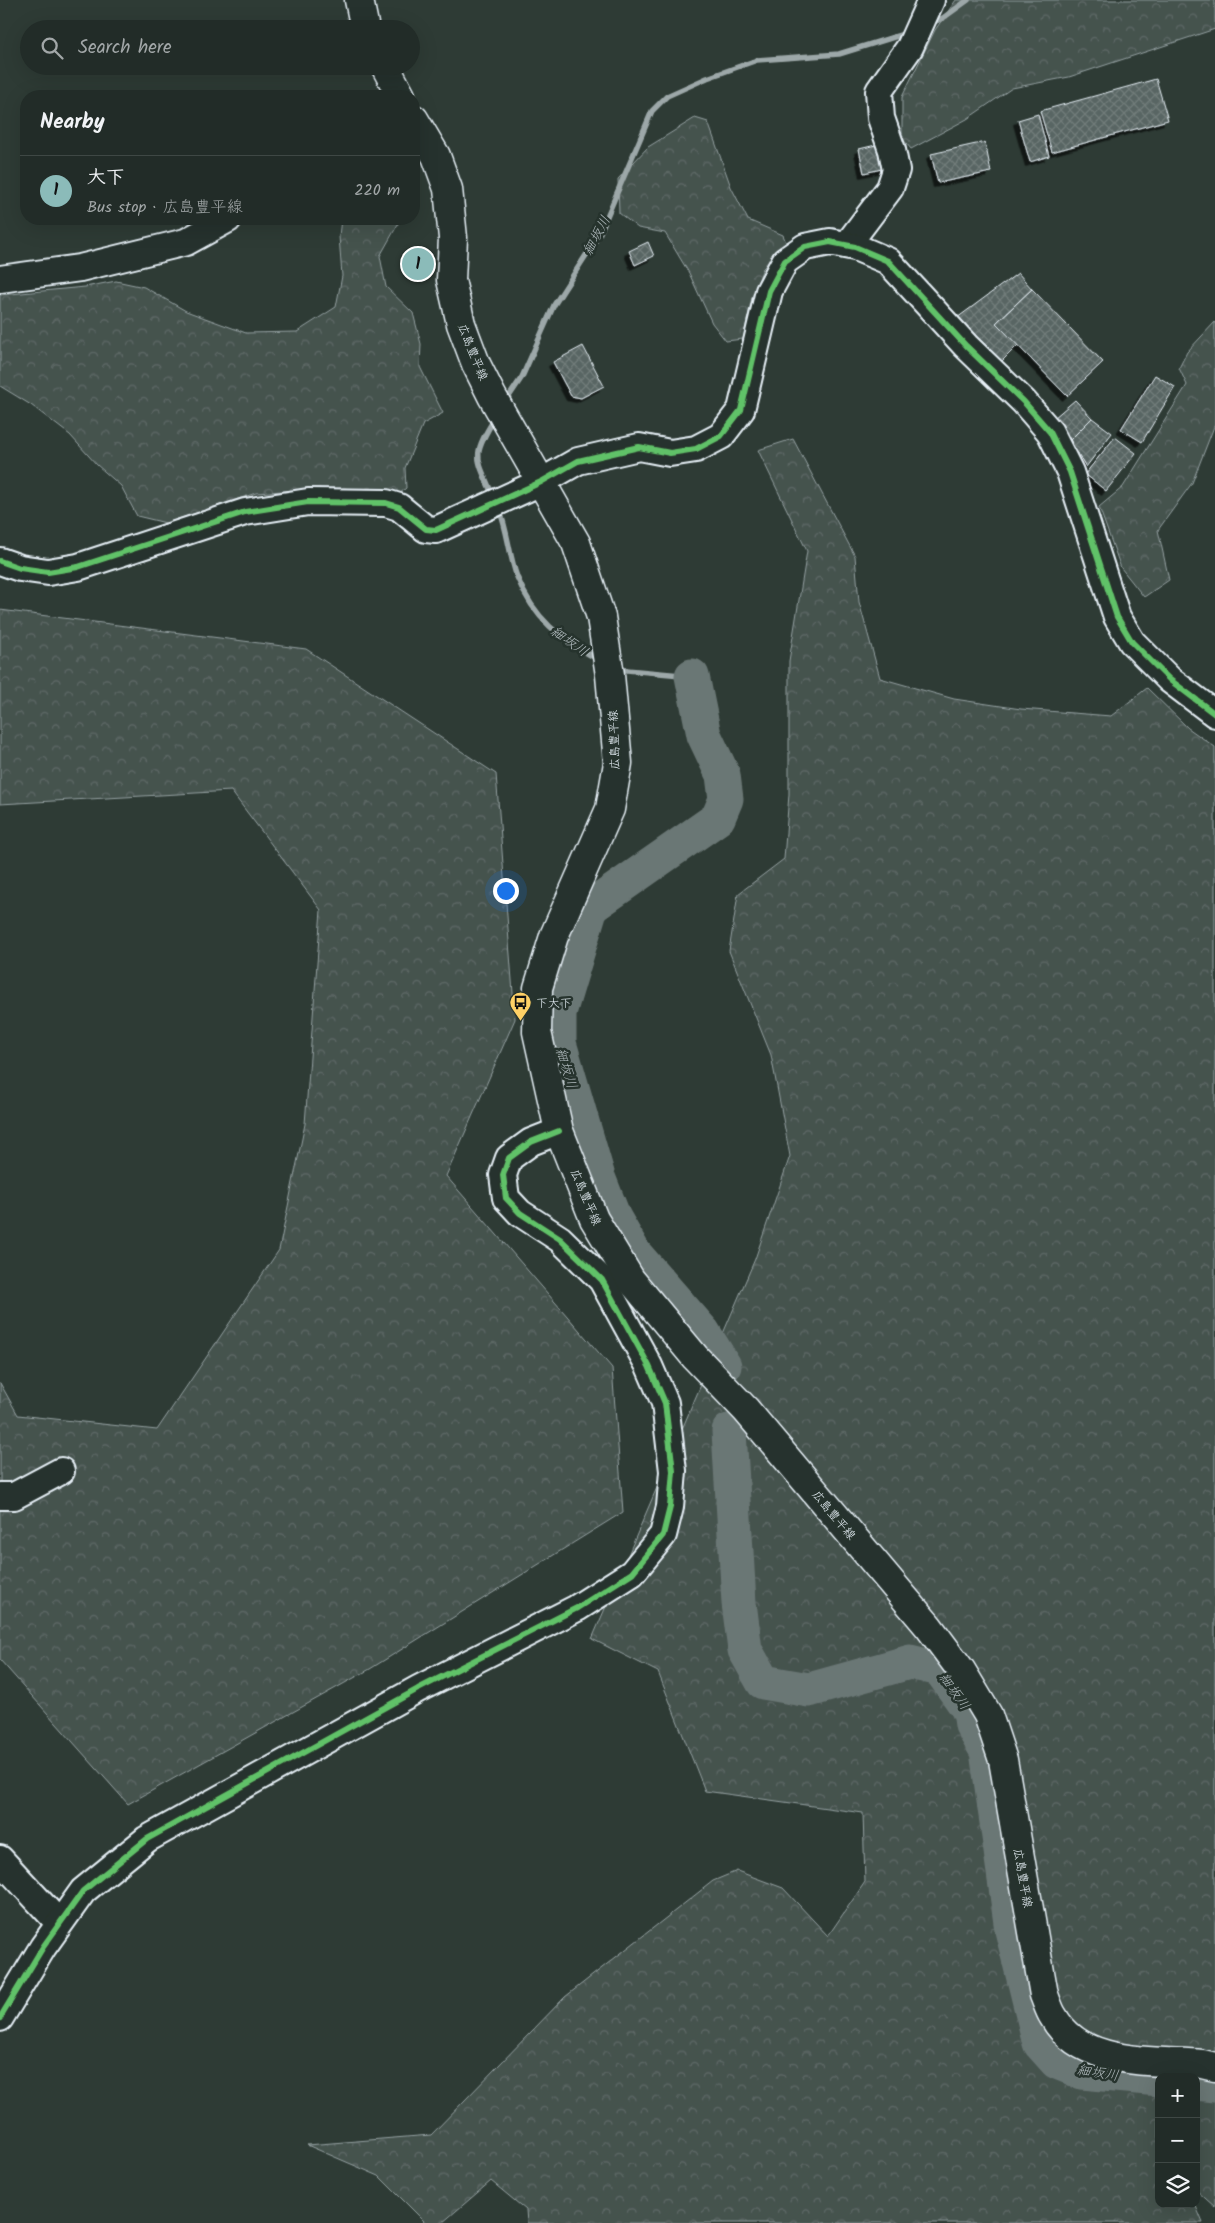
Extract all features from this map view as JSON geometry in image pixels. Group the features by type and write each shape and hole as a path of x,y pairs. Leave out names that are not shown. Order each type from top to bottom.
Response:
{"main road":[{"path":"359,0 364,20"},
{"path":"390,75 398,90"},
{"name":"広島豊平線","path":"420,129 436,156 448,189 453,238 451,280 461,324 476,364 505,422 576,543 601,617 606,645 618,763 610,809 554,936 538,988 537,1032 559,1131 594,1219 632,1280 695,1357 752,1418 928,1627 961,1670 988,1715 1002,1760 1044,1995 1054,2018 1088,2050 1108,2057 1202,2064 1215,2067"}],"street":[{"path":"847,245 890,188 896,170 892,150 881,118 879,91 910,47 931,0"},
{"path":"0,278 80,268 186,242 217,225"},
{"path":"0,561 20,568 48,572 78,567 245,512 308,502 386,503 399,507 426,529 436,530 541,482 578,461 616,450 640,447 670,452 696,449 721,436 741,410 769,291 784,261 805,247 830,242 847,245 888,261 966,346 1024,402 1050,432 1070,472 1117,617 1132,642 1170,680 1215,714"},
{"path":"0,2018 59,1924 84,1890 146,1839 418,1688 577,1608 632,1573 663,1535 670,1507 673,1471 665,1403 649,1366 602,1280 560,1239 520,1213 506,1198 503,1175 508,1158 531,1142 559,1131"},
{"path":"0,1496 14,1496 60,1471"},
{"path":"0,1859 59,1924"}],"green space":[{"path":"956,0 1215,0 1215,29 1069,77 1012,88 967,119 911,149 902,138 902,97 935,30"},
{"path":"695,118 708,122 731,187 748,220 783,235 787,245 763,268 752,297 743,339 726,341 712,323 689,273 665,233 638,228 619,213 618,179 648,147"},
{"path":"340,225 397,225 380,256 386,287 413,313 421,344 420,367 443,413 423,424 405,468 406,488 397,496 309,489 256,493 166,523 137,516 121,486 97,465 70,435 31,405 0,386 0,295 85,287 116,281 144,287 186,311 246,333 297,332 336,307 342,276 339,236"},
{"path":"1215,322 1215,424 1192,483 1158,530 1169,580 1144,597 1121,568 1099,507 1123,487 1187,385 1179,368 1187,352"},
{"path":"793,439 855,556 859,602 880,678 954,699 1021,709 1111,716 1147,688 1188,728 1215,747 1215,2207 1200,2194 1200,2073 1155,2073 1155,2208 1197,2208 1203,2223 527,2223 526,2210 491,2181 442,2223 426,2223 379,2176 307,2145 431,2135 565,1997 713,1881 737,1871 783,1888 828,1936 865,1882 863,1813 705,1791 658,1672 592,1639 755,1259 790,1156 771,1055 729,951 738,894 784,859 789,794 789,661 807,551 758,450"},
{"path":"0,610 306,649 496,774 515,1019 446,1176 612,1368 623,1512 370,1669 128,1804 0,1660 0,1383 18,1415 157,1430 279,1250 305,1124 321,910 231,791 0,804"}],"building":[{"path":"1156,79 1168,120 1052,152 1040,111"},
{"path":"1038,114 1049,156 1030,162 1018,120"},
{"path":"985,142 991,172 938,183 931,154"},
{"path":"880,144 886,168 864,173 859,149"},
{"path":"648,242 654,256 635,265 629,251"},
{"path":"1018,273 1032,289 996,323 1018,345 1000,363 957,318"},
{"path":"1032,289 1103,362 1067,396 996,323"},
{"path":"583,346 604,386 581,398 571,396 553,362"},
{"path":"1155,375 1175,387 1142,442 1121,429"},
{"path":"1075,400 1092,418 1070,440 1054,418"},
{"path":"1092,418 1112,433 1086,467 1070,440"},
{"path":"1115,437 1136,453 1106,491 1085,474"}],"waterway":[{"name":"細坂川","path":"929,24 943,18 968,0"},
{"name":"細坂川","path":"504,404 522,377 554,305 599,235 652,111 667,96 707,78 757,60 839,54 907,33"},
{"name":"細坂川","path":"493,496 480,464 479,449 495,418"},
{"name":"細坂川","path":"499,509 517,577 532,605 560,636 599,660"},
{"name":"細坂川","path":"616,669 692,676"},
{"name":"細坂川","path":"692,676 704,735 723,775 726,799 718,818 591,907 559,1013 559,1043 598,1177 614,1218 634,1253 703,1332 724,1366"},
{"name":"細坂川","path":"729,1431 739,1603 745,1650 763,1682 809,1690 910,1662 940,1669 970,1711 972,1725 987,1751 1012,1930 1040,2043 1057,2062 1082,2072 1155,2079"},
{"name":"細坂川","path":"1200,2083 1215,2085"}],"cycle path":[{"path":"0,561 20,568 48,572 78,567 245,512 308,502 386,503 399,507 426,529 436,530 541,482 578,461 639,447 670,453 696,449 721,436 741,410 769,291 785,261 805,247 830,242 855,247 888,261 966,346 1024,402 1050,432 1070,472 1117,617 1132,642 1170,680 1215,714"},
{"path":"0,2018 43,1947 83,1891 147,1839 418,1689 577,1608 632,1573 663,1535 670,1507 673,1471 665,1403 649,1366 602,1280 560,1239 520,1213 506,1198 503,1175 509,1158 531,1142 559,1131"}],"place":[{"name":"大下","path":"418,264"},
{"name":"下大下","path":"520,1022"}]}
